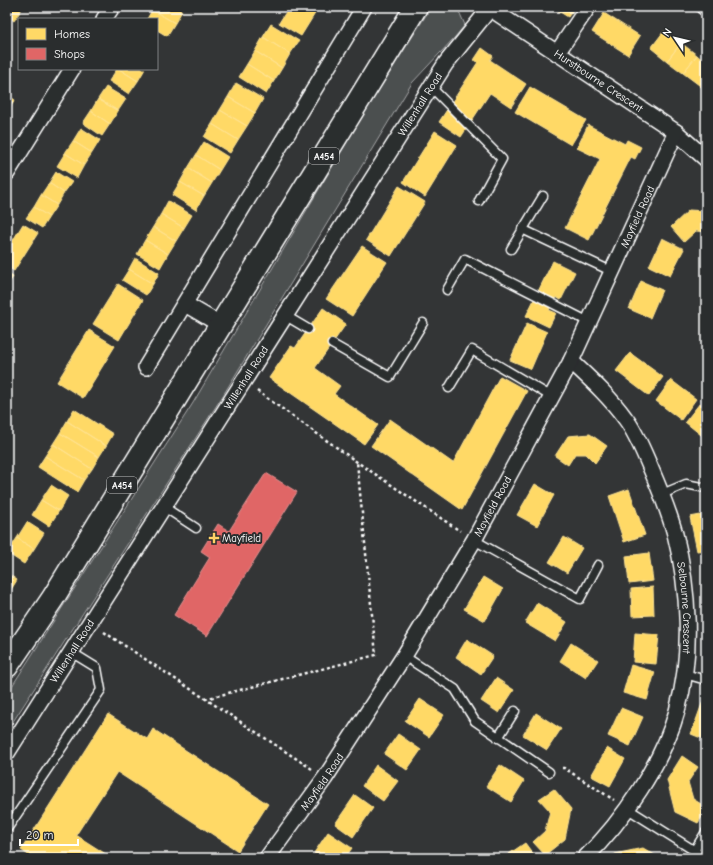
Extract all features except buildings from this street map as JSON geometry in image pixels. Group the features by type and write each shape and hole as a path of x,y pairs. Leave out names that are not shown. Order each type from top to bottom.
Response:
{"highway":[{"name":"A454","path":"7,666 53,598 416,7"}],"street":[{"path":"105,18 112,7"},
{"path":"146,367 364,7"},
{"path":"557,53 588,7"},
{"name":"Hurstbourne Crescent","path":"490,8 676,132 706,159"},
{"name":"Willenhall Road","path":"7,753 446,63 490,8"},
{"path":"7,173 71,70"},
{"name":"Mayfield Road","path":"267,858 325,778 404,656 474,540 571,361 676,132"},
{"path":"185,304 221,325"},
{"name":"Selbourne Crescent","path":"571,361 626,418 643,451 662,494 675,534 687,611 685,674 677,711 660,755 628,809 585,858"}],"lane":[{"path":"431,87 502,159 479,201"},
{"path":"510,249 543,196"},
{"path":"522,229 611,271"},
{"path":"446,290 465,259 589,322"},
{"path":"286,316 308,329"},
{"path":"332,344 390,377 423,323"},
{"path":"449,388 472,350 552,397"},
{"path":"662,494 686,484 706,488"},
{"path":"164,507 196,528"},
{"path":"474,540 580,599 598,565"},
{"path":"7,829 101,690 98,668 71,652"},
{"path":"404,656 455,689 475,722 549,772"},
{"path":"685,674 706,680"},
{"path":"498,738 515,711"},
{"path":"628,809 706,858"},
{"path":"694,851 706,832"}],"path":[{"path":"244,382 357,462 474,540"},
{"path":"205,699 376,655 357,462"},
{"path":"90,623 325,778"},
{"path":"549,772 564,768 628,809"}],"shaded area":[{"path":"435,7 457,7 465,25 412,83 222,397 7,731 7,694 193,403 361,118 428,12"}],"place":[{"name":"Mayfield","path":"214,538"}]}
